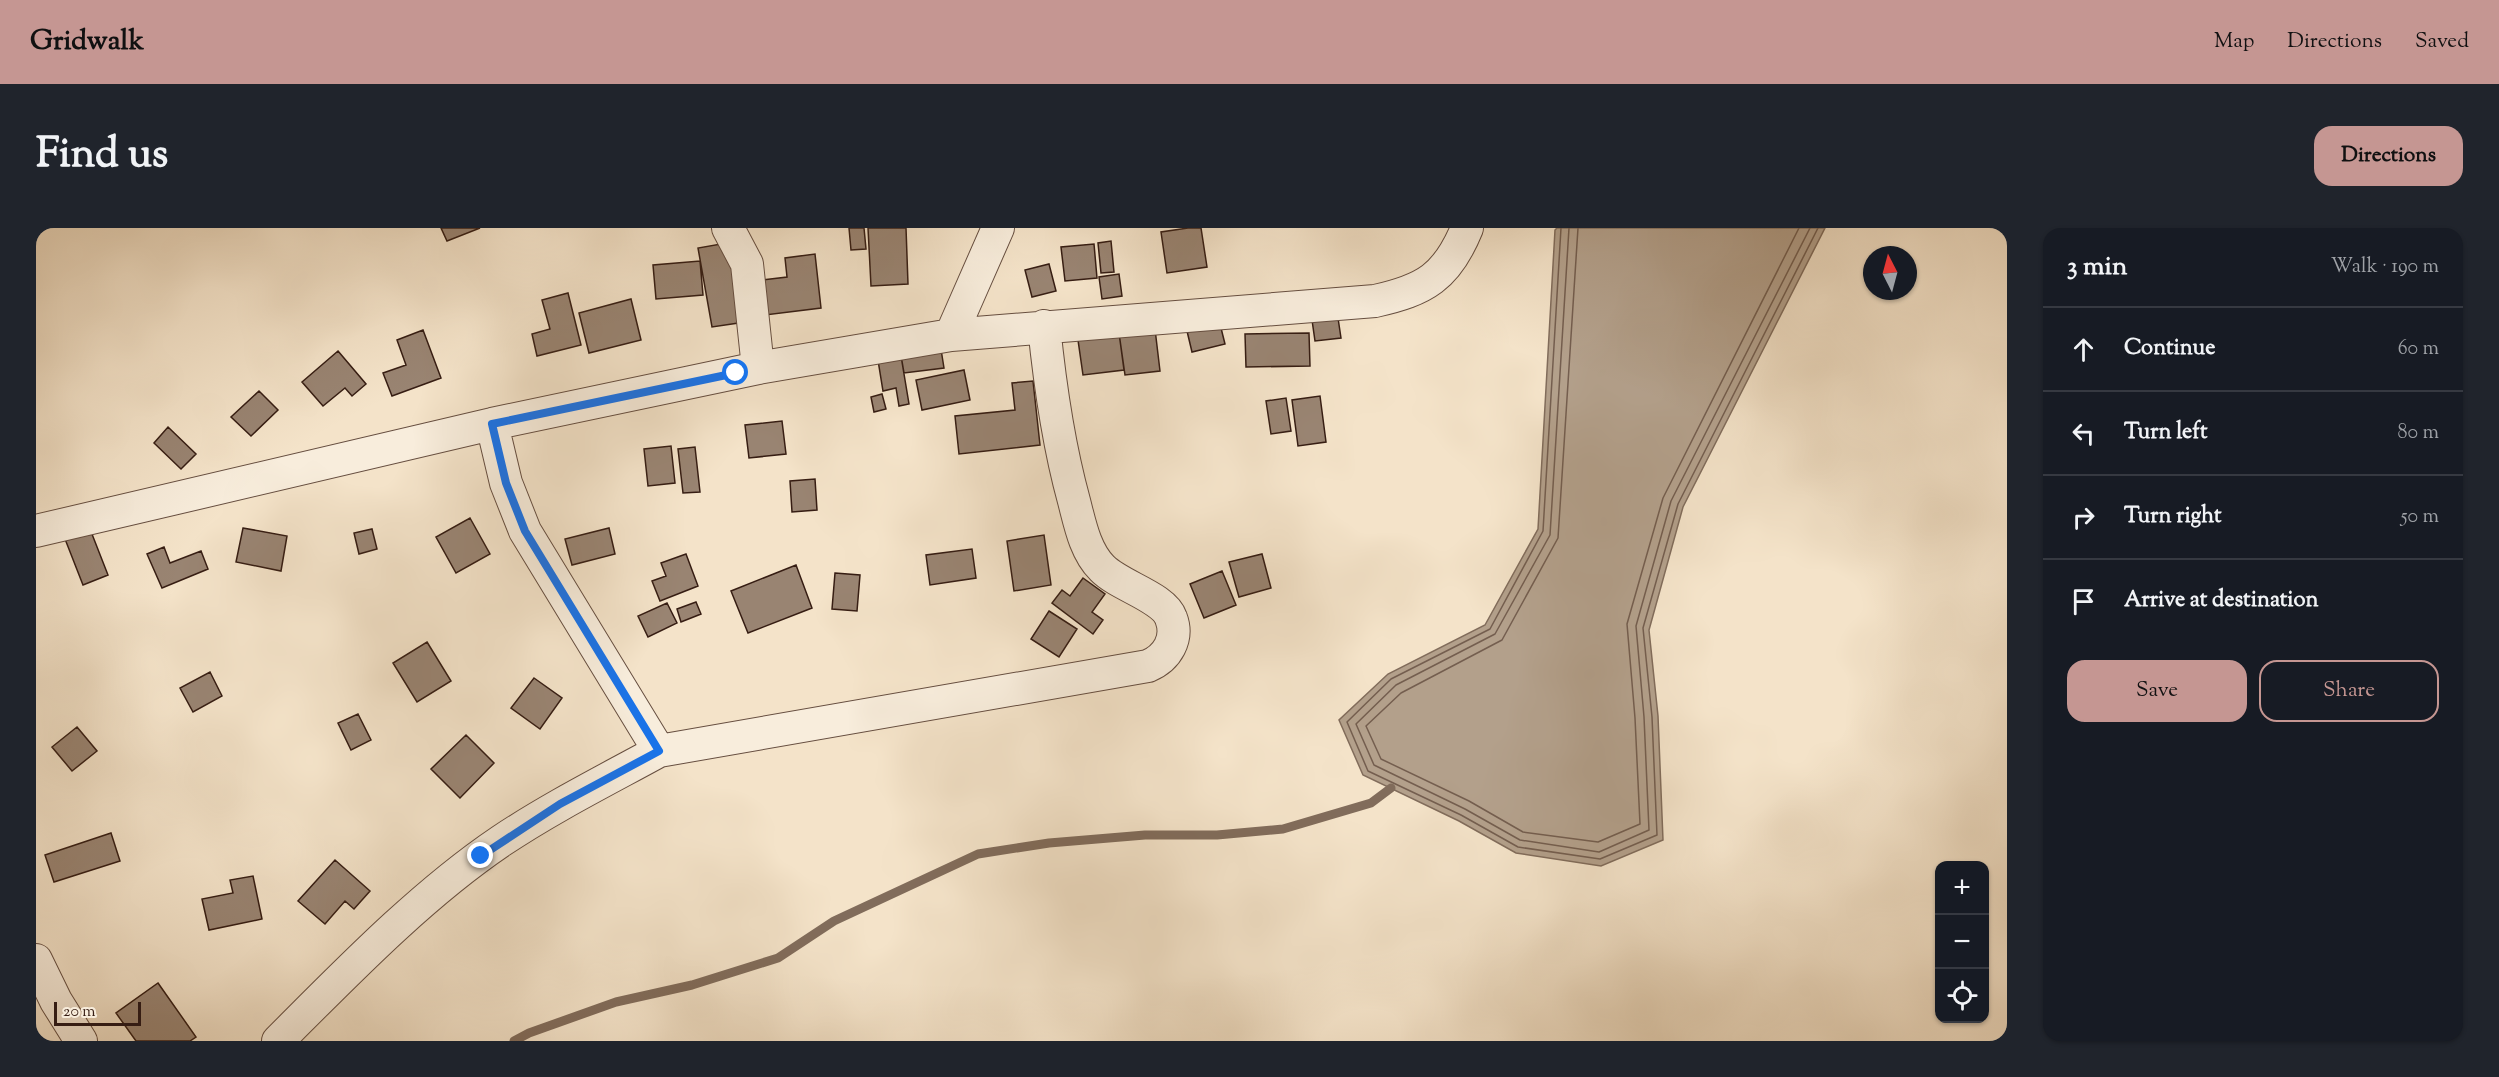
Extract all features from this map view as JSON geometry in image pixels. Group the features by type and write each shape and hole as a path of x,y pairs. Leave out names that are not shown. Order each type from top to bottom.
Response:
{"street":[{"path":"728,228 747,264 758,368"},
{"path":"951,334 998,228"},
{"path":"36,531 492,424 758,368 951,334 1375,301 1406,294 1426,285 1447,266 1461,244 1467,228"},
{"path":"278,1041 394,930 453,878 500,842 560,804 659,751 1148,666 1160,661 1172,642 1174,630 1171,617 1164,607 1122,584 1101,568 1082,532 1060,452 1051,397 1044,326"},
{"path":"492,424 506,483 525,531 659,751"},
{"path":"36,960 56,1001 81,1041"}],"water":[{"path":"1557,228 1825,228 1683,507 1649,630 1658,716 1663,840 1601,866 1516,853 1459,821 1363,775 1339,720 1388,674 1485,625 1538,529 1555,230"}],"building":[{"path":"441,228 480,228 447,241"},
{"path":"849,228 864,228 866,249 851,250"},
{"path":"868,228 906,228 908,284 871,286"},
{"path":"1201,228 1207,267 1167,273 1161,232"},
{"path":"1111,241 1114,272 1101,273 1098,243"},
{"path":"732,242 745,322 712,327 698,248"},
{"path":"1094,244 1097,278 1065,281 1061,247"},
{"path":"815,254 821,308 765,315 761,280 787,277 785,258"},
{"path":"700,261 703,295 656,299 653,265"},
{"path":"1049,264 1056,291 1032,297 1025,270"},
{"path":"1119,274 1122,296 1102,299 1099,277"},
{"path":"568,293 581,345 537,356 532,334 550,329 542,300"},
{"path":"631,299 641,340 589,353 579,313"},
{"path":"1338,318 1341,338 1315,341 1312,320"},
{"path":"1220,324 1225,344 1192,352 1187,331"},
{"path":"1155,329 1160,371 1125,375 1119,333"},
{"path":"423,330 441,378 392,396 383,373 406,365 397,340"},
{"path":"1119,333 1124,370 1083,375 1078,340"},
{"path":"1309,333 1310,366 1246,367 1245,334"},
{"path":"940,343 944,368 904,373 900,350"},
{"path":"900,350 909,404 899,406 896,388 883,391 877,354"},
{"path":"338,351 366,384 352,396 345,388 323,406 302,382"},
{"path":"964,370 970,400 922,410 916,380"},
{"path":"1033,381 1040,445 959,454 955,416 1015,410 1012,383"},
{"path":"259,391 278,410 251,436 231,417"},
{"path":"882,394 886,409 874,412 871,397"},
{"path":"1320,396 1326,442 1298,446 1292,400"},
{"path":"1286,398 1291,431 1271,434 1266,401"},
{"path":"782,421 786,454 749,458 745,425"},
{"path":"168,427 196,454 181,469 154,443"},
{"path":"671,446 675,483 648,486 644,449"},
{"path":"695,447 700,492 683,493 678,449"},
{"path":"815,479 817,510 792,512 790,481"},
{"path":"470,518 490,554 456,573 436,537"},
{"path":"243,528 287,536 281,571 236,562"},
{"path":"609,528 615,554 572,565 565,539"},
{"path":"90,529 108,575 83,585 65,539"},
{"path":"372,529 377,549 359,554 354,533"},
{"path":"1044,535 1051,585 1014,591 1007,541"},
{"path":"164,547 170,563 201,551 208,569 162,588 147,554"},
{"path":"972,549 976,578 930,585 926,555"},
{"path":"686,554 698,586 660,601 652,581 666,576 661,563"},
{"path":"1262,554 1271,588 1239,597 1229,562"},
{"path":"796,565 812,608 748,633 731,591"},
{"path":"1222,571 1236,605 1204,618 1190,584"},
{"path":"835,573 860,575 857,611 832,609"},
{"path":"1083,578 1105,594 1092,612 1103,620 1093,634 1052,603 1062,590 1070,596"},
{"path":"696,602 701,614 681,622 677,609"},
{"path":"667,603 677,623 648,637 638,616"},
{"path":"1049,611 1077,629 1059,657 1031,639"},
{"path":"427,642 451,681 417,702 393,663"},
{"path":"210,672 222,696 193,712 180,688"},
{"path":"534,678 562,698 540,729 511,708"},
{"path":"358,714 371,740 351,750 338,723"},
{"path":"77,727 97,751 72,771 52,747"},
{"path":"466,735 494,763 460,798 431,769"},
{"path":"111,833 120,861 54,882 45,855"},
{"path":"335,860 370,891 354,909 345,901 325,924 298,901"},
{"path":"253,876 262,919 209,930 202,899 233,893 230,880"},
{"path":"158,983 196,1037 190,1041 136,1041 116,1013"}],"waterway":[{"path":"514,1041 529,1033 616,1002 692,985 778,958 834,921 978,854 1049,843 1145,835 1217,835 1283,829 1371,803 1391,788"}],"route":[{"path":"481,856 560,804 659,751 525,531 506,483 492,424 736,373"}]}
